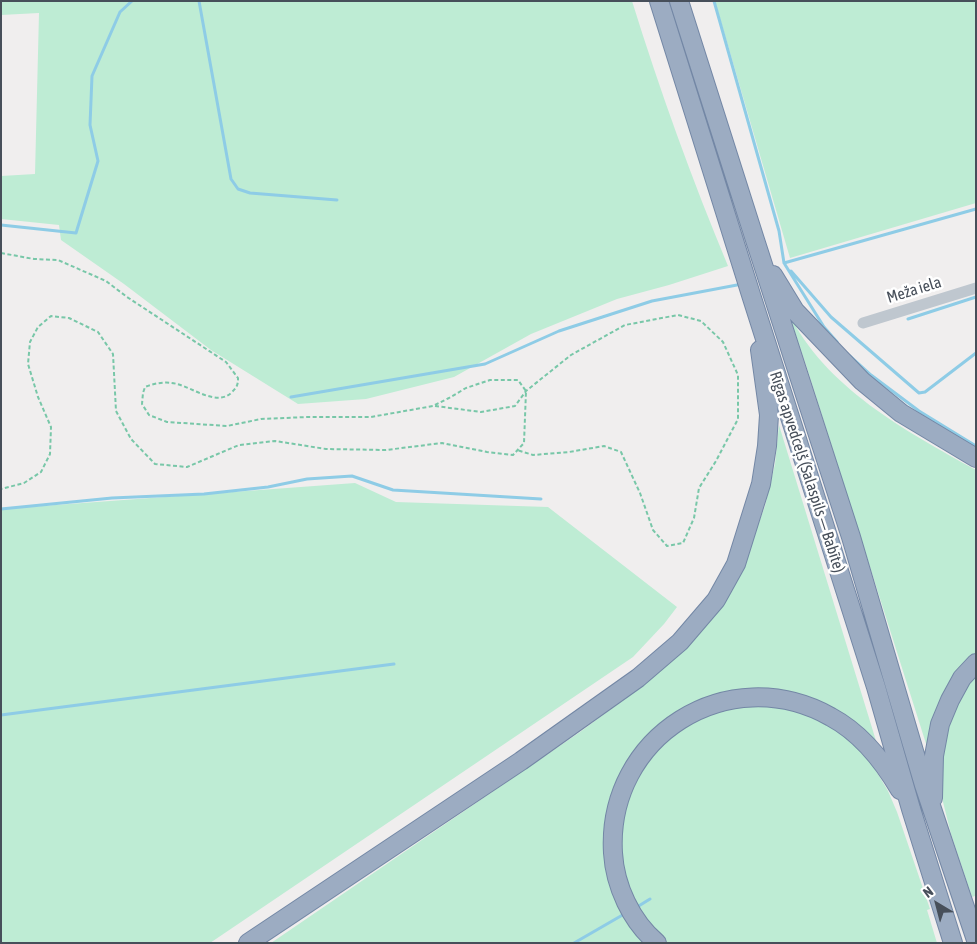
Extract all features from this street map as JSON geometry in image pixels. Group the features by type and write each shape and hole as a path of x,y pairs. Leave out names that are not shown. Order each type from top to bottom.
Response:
{"highway":[{"name":"Rīgas apvedceļš (Salaspils — Babīte)","path":"660,1 873,678 953,943"},
{"name":"Rīgas apvedceļš (Salaspils — Babīte)","path":"679,1 851,537 924,785 976,940"},
{"path":"756,243 795,310 862,381 901,413 976,458"},
{"path":"248,943 521,761 638,678 680,642 716,600 739,556 761,484 767,446 769,415 752,298"},
{"path":"932,809 934,756 940,724 962,678 976,663"},
{"path":"656,943 628,908 621,890 614,864 613,836 617,806 623,788 632,771 658,737 686,716 703,707 740,698 778,698 795,702 831,716 848,728 877,756 911,809"}],"street":[{"name":"Meža iela","path":"863,323 976,288"}],"path":[{"path":"1,253 34,259 58,260 106,281 127,297 226,362 238,378 238,386 229,396 217,399 176,383 157,382 145,387 142,404 149,415 167,422 227,426 261,419 371,417 433,406 466,388 490,380 518,380 526,391 524,443 513,455 442,443 386,450 326,449 274,441 239,446 186,467 155,464 131,439 116,411 113,354 98,332 69,318 51,316 38,328 30,342 28,364 38,397 51,427 50,454 41,472 24,483 1,488"},
{"path":"433,406 481,412 515,406 526,391 571,354 625,325 678,315 701,321 723,342 738,375 738,419 716,461 699,488 694,518 683,542 667,546 653,530 640,493 621,452 604,446 569,452 533,455 517,450"}],"green space":[{"path":"1,1 632,1 677,135 728,266 617,299 531,334 454,377 366,399 298,404 211,350 124,284 61,240 59,225 1,219 1,176 35,174 39,13 1,15"},
{"path":"715,1 976,1 976,203 790,258"},
{"path":"788,312 804,339 823,363 845,385 870,405 922,440 976,470 976,653 960,669 928,750 806,365"},
{"path":"779,425 877,744 847,718 725,694 698,702 673,715 658,727 640,745 613,790 606,822 605,848 647,943 271,943 580,732 630,695 680,651 742,568 765,506 775,464"},
{"path":"355,483 396,502 548,507 677,607 633,657 210,943 1,943 1,509"},
{"path":"976,674 976,900 975,896 972,897 951,834 941,794 938,758 947,725 968,682"},
{"path":"768,704 814,714 857,744 872,764 888,791 897,812 930,909 927,910 937,943 667,943 642,916 629,893 621,861 620,821 637,776 668,737 694,720 721,709"}],"waterway":[{"path":"1,225 76,233 98,161 90,125 92,76 120,12 132,1"},
{"path":"199,1 231,179 238,189 250,193 337,200"},
{"path":"714,1 779,231 784,263 824,327 837,342"},
{"path":"784,263 976,209"},
{"path":"791,271 831,317 919,393 925,392 976,353"},
{"path":"291,397 485,364 559,331 652,301 737,285"},
{"path":"908,319 976,297"},
{"path":"850,356 871,375 919,411 976,446"},
{"path":"1,509 112,498 204,494 268,487 307,479 352,476 393,490 541,499"},
{"path":"1,715 394,664"},
{"path":"637,907 650,899"},
{"path":"574,943 626,913"}]}
